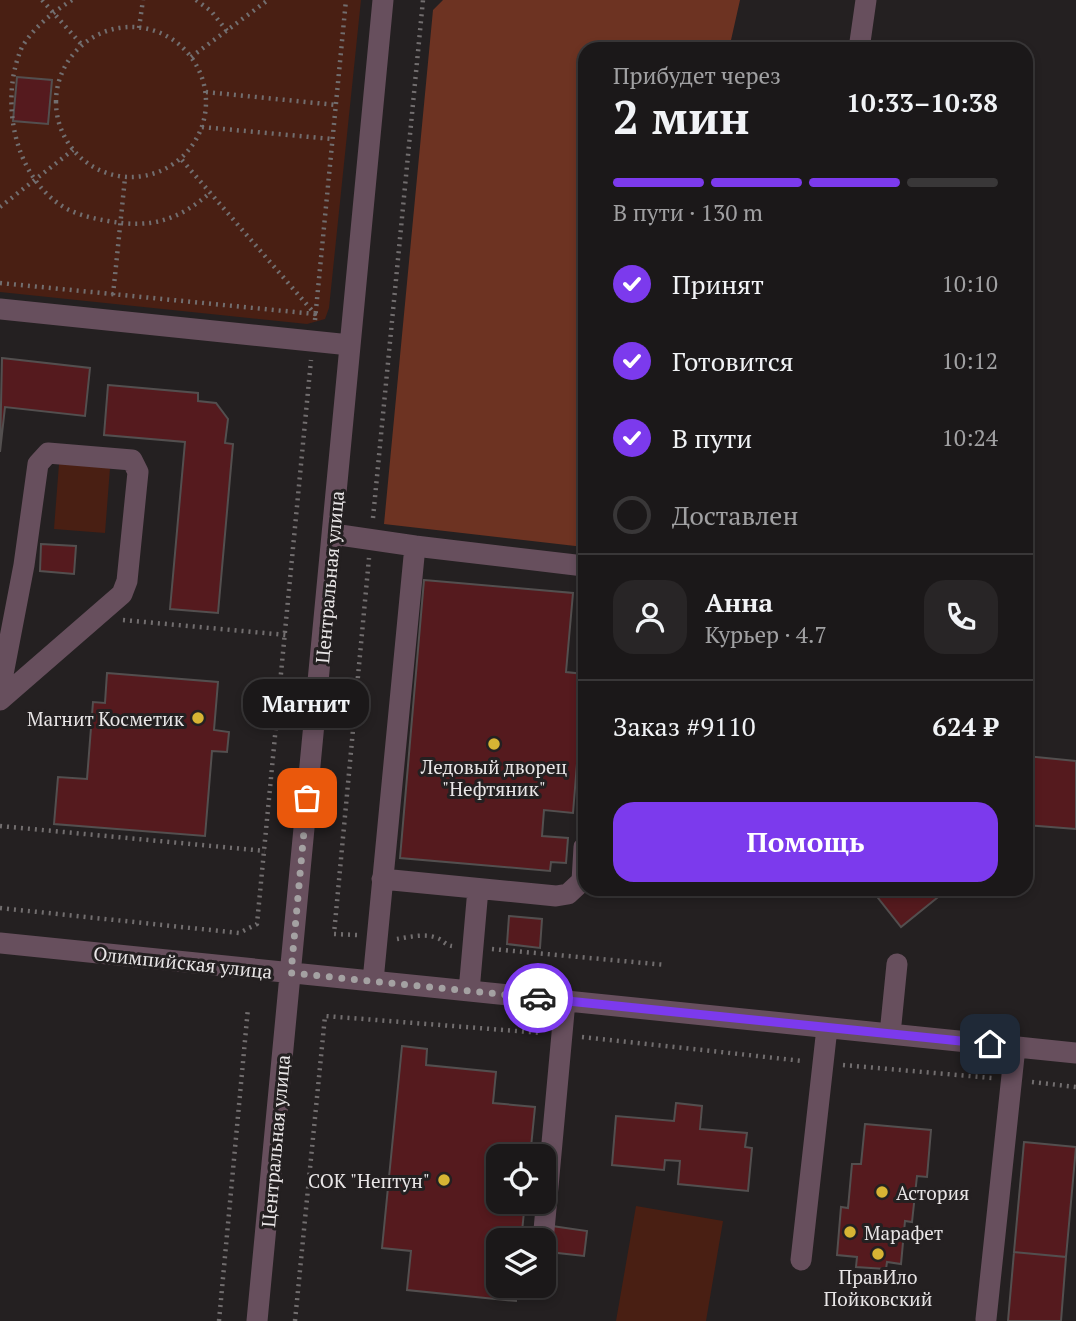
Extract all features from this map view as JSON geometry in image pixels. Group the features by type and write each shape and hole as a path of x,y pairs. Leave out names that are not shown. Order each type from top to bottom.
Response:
{"street":[{"name":"Центральная улица","path":"257,1321 383,0"},
{"path":"860,42 866,0"},
{"path":"0,309 350,345"},
{"path":"0,690 24,565 38,464 48,453 132,460 138,472 127,581 122,594 0,700"},
{"path":"333,534 578,565"},
{"path":"373,981 415,546"},
{"path":"382,879 556,896 568,894 578,885"},
{"path":"469,991 478,889"},
{"name":"Олимпийская улица","path":"0,943 1076,1053"},
{"path":"890,1034 897,964"},
{"path":"544,1228 565,1001"},
{"path":"801,1260 827,1028"},
{"path":"986,1319 1015,1047"}],"path":[{"path":"42,0 82,45"},
{"path":"72,0 52,12 22,47 13,69 8,93 8,116 20,157 34,181 61,205 83,215 120,223 158,222 179,216 211,192"},
{"path":"139,28 143,0"},
{"path":"196,0 211,11 227,30"},
{"path":"191,57 268,0"},
{"path":"0,908 239,933 257,924 346,0"},
{"path":"423,0 334,934 398,939 410,936 437,938 447,946 666,965"},
{"path":"139,28 159,33 177,42 191,57 201,74 206,92 206,110 194,144 181,159 155,173 125,177 96,169 73,150 59,124 56,95 64,68 82,45 109,30 139,28"},
{"path":"206,92 336,105"},
{"path":"202,127 332,139"},
{"path":"0,207 73,150"},
{"path":"181,159 315,314"},
{"path":"113,295 125,177"},
{"path":"0,283 315,314"},
{"path":"95,617 286,635"},
{"path":"0,826 265,851"},
{"path":"219,1321 248,1008"},
{"path":"295,1321 325,1016 561,1035 1076,1087"}],"shaded area":[{"path":"0,0 361,0 329,308 325,319 307,324 0,292"},
{"path":"443,0 740,0 731,42 578,42 578,546 384,524 433,10"},
{"path":"59,464 110,468 105,533 54,529"},
{"path":"636,1206 723,1221 706,1321 616,1321"}],"building":[{"path":"17,77 52,80 48,124 13,121"},
{"path":"2,358 90,368 85,416 5,407 0,452"},
{"path":"108,385 198,393 198,401 216,403 228,419 225,443 233,444 218,613 170,609 185,442 104,435"},
{"path":"41,544 76,546 74,574 40,571"},
{"name":"Ледовый дворец \"Нефтяник\"","path":"424,580 573,593 566,672 578,673 578,751 573,813 544,810 542,836 568,838 566,863 551,862 550,871 400,858"},
{"path":"107,673 218,682 214,730 229,732 227,752 212,751 205,836 54,824 58,777 87,779 93,702 105,703"},
{"path":"1033,757 1076,761 1076,829 1033,826"},
{"path":"877,896 939,896 901,927"},
{"path":"509,916 542,919 540,948 507,944"},
{"name":"СОК \"Нептун\"","path":"402,1046 427,1049 426,1065 496,1072 493,1103 535,1107 531,1144 486,1144 486,1214 524,1214 522,1228 486,1228 486,1298 407,1290 411,1251 382,1248"},
{"path":"676,1103 702,1106 700,1129 747,1133 745,1147 752,1148 748,1191 678,1184 680,1161 665,1160 664,1170 612,1165 616,1116 674,1121"},
{"name":"Астория","path":"865,1124 931,1130 927,1177 917,1176 912,1222 905,1221 901,1264 887,1262 886,1269 856,1267 857,1257 837,1255 841,1207 848,1208 852,1164 861,1164"},
{"path":"1024,1142 1076,1147 1066,1257 1014,1252"},
{"path":"552,1226 587,1231 584,1256 556,1253 556,1228"},
{"path":"1014,1252 1066,1257 1061,1321 1008,1321"},
{"name":"СОК \"Нептун\"","path":"486,1298 516,1298 516,1301"}],"way so far":[{"path":"307,798 291,973 538,998"}],"place":[{"name":"Магнит Косметик","path":"198,718"},
{"name":"Ледовый дворец \"Нефтяник\"","path":"494,744"},
{"name":"Магнит","path":"307,798"},
{"name":"СОК \"Нептун\"","path":"444,1180"},
{"name":"Астория","path":"882,1192"},
{"name":"Марафет","path":"850,1232"},
{"name":"ПравИло Пойковский","path":"878,1254"}],"route":[{"path":"538,998 990,1044"}]}
